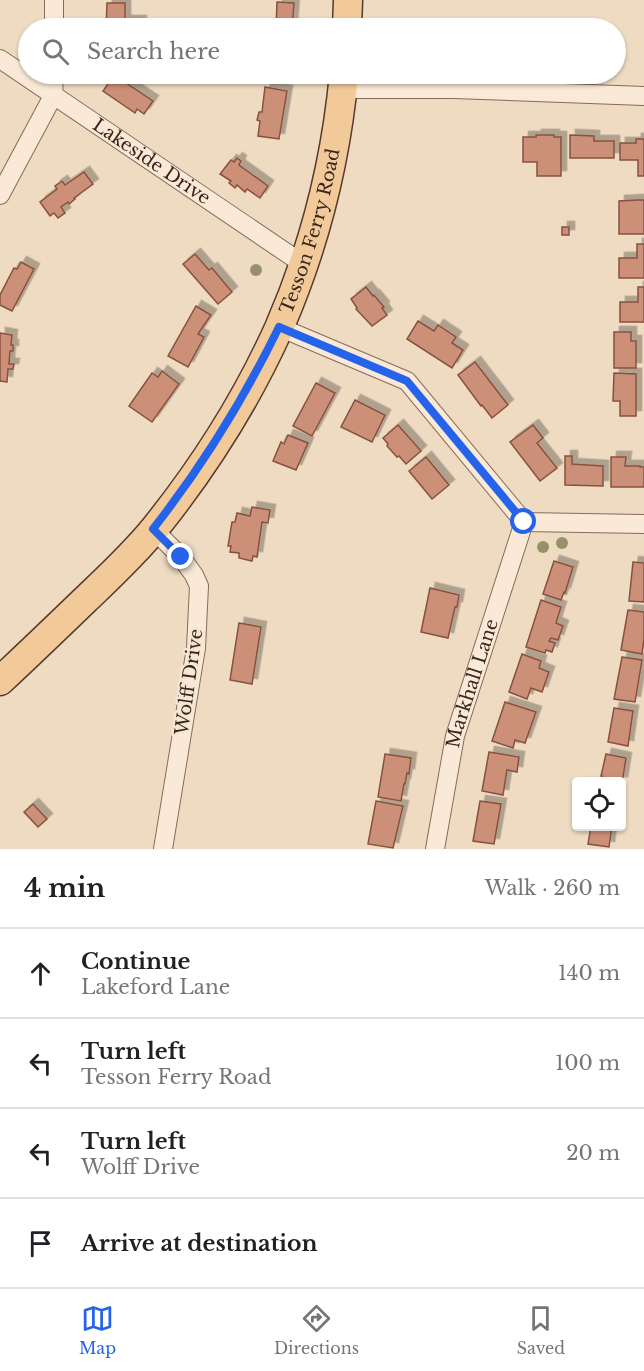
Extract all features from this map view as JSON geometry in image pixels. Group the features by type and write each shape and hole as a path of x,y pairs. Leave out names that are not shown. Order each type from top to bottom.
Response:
{"main road":[{"path":"347,18 348,0"},
{"name":"Tesson Ferry Road","path":"0,681 114,573 153,529 215,444 247,390 279,327 303,264 327,179 343,84"}],"street":[{"path":"54,0 54,18"},
{"name":"Lakeside Drive","path":"0,59 18,72"},
{"name":"Lakeside Drive","path":"36,84 303,264"},
{"path":"0,195 53,96 54,84"},
{"path":"385,84 644,96"},
{"path":"279,327 407,381 524,522 644,524"},
{"name":"Markhall Lane","path":"435,849 455,736 524,522"},
{"name":"Wolff Drive","path":"153,529 181,557 199,586 196,648 163,849"}],"building":[{"path":"277,2 294,3 293,18 276,18"},
{"path":"107,3 125,3 125,18 106,18"},
{"path":"108,84 128,84 153,101 144,114 137,109 135,113 103,91"},
{"path":"265,87 287,91 279,139 258,136 260,121 257,120 259,112 262,112"},
{"path":"536,135 561,137 561,176 537,176 537,162 523,162 523,137 536,137"},
{"path":"570,135 594,136 594,141 614,141 614,158 570,158"},
{"path":"636,139 644,139 644,176 638,176 638,160 620,160 620,143 636,143"},
{"path":"237,158 241,161 239,165 268,186 260,198 247,189 245,192 237,185 235,188 229,183 231,181 220,174 231,160 234,162"},
{"path":"84,172 93,184 69,204 68,202 61,207 65,213 58,218 54,213 50,216 40,202 57,189 55,186 62,181 65,185"},
{"path":"644,200 644,234 619,234 619,201"},
{"path":"562,227 569,227 569,235 562,235"},
{"path":"637,244 644,244 644,278 619,278 619,258 637,258"},
{"path":"195,254 209,270 212,268 232,292 218,304 183,264"},
{"path":"21,262 34,269 12,311 0,305 0,295 14,268 17,269"},
{"path":"366,287 384,307 382,308 387,315 372,326 356,309 351,299"},
{"path":"638,287 644,287 644,322 620,322 620,302 638,302"},
{"path":"196,306 211,315 198,334 204,337 188,367 168,356"},
{"path":"418,321 434,331 438,325 456,337 452,343 463,350 452,368 407,339"},
{"path":"614,332 631,332 631,341 636,341 636,368 614,368"},
{"path":"0,333 12,335 13,351 10,351 9,364 14,364 13,369 8,369 7,382 0,381"},
{"path":"475,362 508,405 492,418 458,375"},
{"path":"162,371 179,384 152,422 129,406 152,373 158,377"},
{"path":"614,373 636,374 636,416 620,416 620,401 613,401"},
{"path":"316,383 335,393 312,436 293,426"},
{"path":"355,400 385,415 372,442 341,427"},
{"path":"398,425 421,451 406,464 387,446 383,438"},
{"path":"533,425 543,438 537,443 557,468 540,481 510,442"},
{"path":"288,435 308,443 296,470 273,461 281,442 284,444"},
{"path":"565,456 572,456 572,464 603,466 603,486 565,485"},
{"path":"426,457 449,485 432,499 409,471"},
{"path":"611,457 626,457 625,466 644,467 644,487 611,487"},
{"path":"252,507 270,510 268,523 262,522 257,557 253,556 252,561 239,558 239,553 230,552 231,546 228,546 232,522 235,522 237,513 250,516"},
{"path":"554,561 573,567 561,600 543,594"},
{"path":"633,562 644,563 644,602 629,601"},
{"path":"430,588 459,595 448,638 421,632"},
{"path":"541,600 561,607 556,623 563,626 558,640 551,638 549,641 555,643 552,652 546,650 545,653 526,647"},
{"path":"628,610 644,612 642,654 621,650"},
{"path":"239,623 261,627 252,684 230,680"},
{"path":"522,654 541,661 539,668 549,672 542,692 531,688 527,699 509,692"},
{"path":"622,657 642,660 635,702 614,699"},
{"path":"505,702 536,712 525,743 515,740 513,748 492,741"},
{"path":"614,708 633,711 628,746 608,742"},
{"path":"489,752 519,757 517,772 507,770 503,795 482,791"},
{"path":"385,754 411,758 401,801 378,797"},
{"path":"606,754 626,758 623,777 601,776"},
{"path":"376,801 403,806 393,848 368,844"},
{"path":"480,801 501,804 494,844 473,841"},
{"path":"33,804 47,819 38,827 24,812"},
{"path":"590,831 611,831 609,847 588,844"}],"route":[{"path":"181,557 153,529 215,444 262,363 279,327 407,381 524,522"}]}
